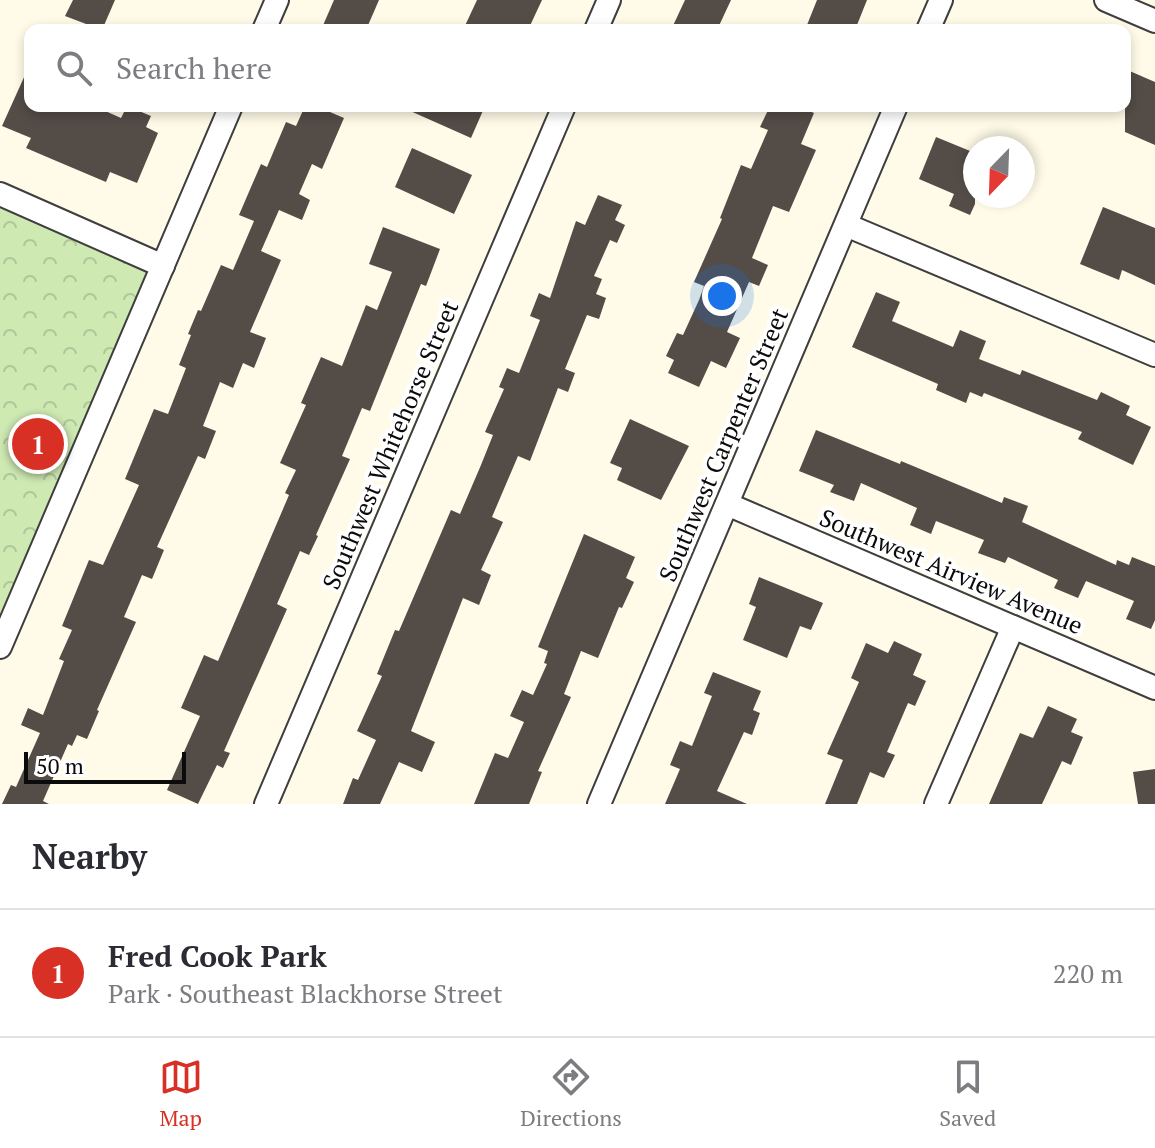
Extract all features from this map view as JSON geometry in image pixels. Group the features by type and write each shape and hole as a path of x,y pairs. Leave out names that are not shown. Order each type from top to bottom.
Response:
{"street":[{"path":"267,24 277,0"},
{"path":"599,24 609,0"},
{"path":"931,24 941,0"},
{"path":"1106,0 1155,21"},
{"path":"0,647 228,112"},
{"name":"Southwest Whitehorse Street","path":"266,804 561,112"},
{"name":"Southwest Carpenter Street","path":"599,804 893,112"},
{"path":"0,194 163,266"},
{"path":"846,225 1155,355"},
{"name":"Southwest Airview Avenue","path":"727,504 1155,688"},
{"path":"936,804 1013,627"}],"green space":[{"path":"0,202 154,269 0,619"}],"building":[{"path":"73,0 115,0 105,24 86,24 65,16"},
{"path":"334,0 379,0 369,24 324,24"},
{"path":"477,0 542,0 531,24 466,24"},
{"path":"685,0 731,0 720,24 674,24"},
{"path":"817,0 867,0 857,24 807,24"},
{"path":"1131,72 1155,82 1155,145 1125,132 1125,112 1131,112"},
{"path":"24,77 24,112 108,112 121,118 124,112 141,112 151,116 146,127 158,133 137,183 110,172 106,182 26,148 31,138 2,126"},
{"path":"302,112 330,112 344,118 322,169 312,164 299,194 310,200 302,220 279,210 261,251 281,260 250,332 266,338 254,368 243,363 233,388 220,382 203,426 216,431 205,459 198,456 157,547 164,550 152,579 142,575 124,617 136,622 87,739 77,735 72,746 68,744 43,801 49,804 2,804 11,785 16,787 40,733 21,725 28,708 43,715 64,661 59,659 72,630 62,626 89,560 103,565 139,485 125,479 154,409 168,414 186,368 179,365 198,310 201,311 221,265 233,270 254,221 239,215 261,164 267,167 286,122 296,126"},
{"path":"412,112 482,112 471,138"},
{"path":"767,112 812,112 814,113 801,144 816,150 789,212 773,206 752,258 768,265 759,286 749,282 727,332 740,338 726,368 711,361 699,387 668,373 674,360 666,356 677,333 683,335 699,300 704,286 694,282 722,219 741,165 751,169 768,130 760,127"},
{"path":"936,137 963,148 963,208 973,208 970,215 949,206 954,194 919,179"},
{"path":"412,148 472,175 454,214 395,187"},
{"path":"598,195 622,205 615,220 625,225 617,243 610,240 594,276 602,279 596,294 606,298 599,319 587,315 565,369 575,373 568,392 558,388 530,461 518,456 492,517 503,522 481,570 491,575 479,605 463,598 411,731 435,742 422,772 399,762 380,804 343,804 353,778 358,780 376,740 357,731 382,676 377,674 395,630 399,631 451,510 460,514 481,465 493,435 485,432 504,389 499,387 507,368 519,373 540,320 530,316 539,293 550,298 576,221 585,225"},
{"path":"1103,207 1155,228 1155,285 1122,270 1119,280 1080,264"},
{"path":"383,227 440,249 426,286 421,284 370,411 362,408 342,456 350,459 318,536 309,555 300,551 277,604 287,609 224,751 230,753 223,768 217,765 198,804 167,790 200,716 181,708 204,655 218,661 289,495 285,493 296,470 280,463 306,405 301,403 321,357 342,366 366,305 377,310 392,272 369,264"},
{"path":"876,292 900,302 892,321 953,347 960,330 986,341 979,359 1020,375 1022,370 1097,400 1101,392 1130,406 1126,415 1151,427 1133,465 1078,439 1082,432 984,393 982,397 970,392 966,403 936,390 938,384 852,347"},
{"path":"630,419 689,446 661,500 617,480 622,468 610,463"},
{"path":"816,430 1002,503 1004,497 1028,506 1022,522 1116,565 1117,560 1129,565 1132,557 1155,566 1155,620 1151,629 1126,619 1134,601 1086,581 1078,598 1054,588 1058,580 1008,557 1005,563 978,553 984,540 936,521 931,534 910,525 917,508 861,483 854,501 830,492 834,485 799,471"},
{"path":"584,534 635,557 626,578 634,582 622,608 619,607 598,658 581,651 564,694 571,697 538,771 542,772 529,804 474,804 495,753 508,758 524,722 510,716 522,690 533,695 547,664 544,663 548,651 538,647"},
{"path":"759,577 823,603 811,630 800,626 787,658 743,640 756,607 749,604"},
{"path":"894,641 922,654 913,675 926,681 915,706 908,703 887,752 895,755 884,778 870,772 857,804 825,804 843,760 827,754 859,682 851,678 866,643 888,653"},
{"path":"713,672 761,691 753,710 760,713 752,735 744,732 717,791 747,804 665,804 680,769 670,765 680,741 692,746 712,696 704,693"},
{"path":"1048,706 1077,719 1071,732 1083,737 1071,765 1062,761 1042,804 989,804 1020,733 1033,738"},
{"path":"1155,769 1155,804 1138,804 1133,772"}],"place":[{"name":"Fred Cook Park","path":"38,444"}]}
